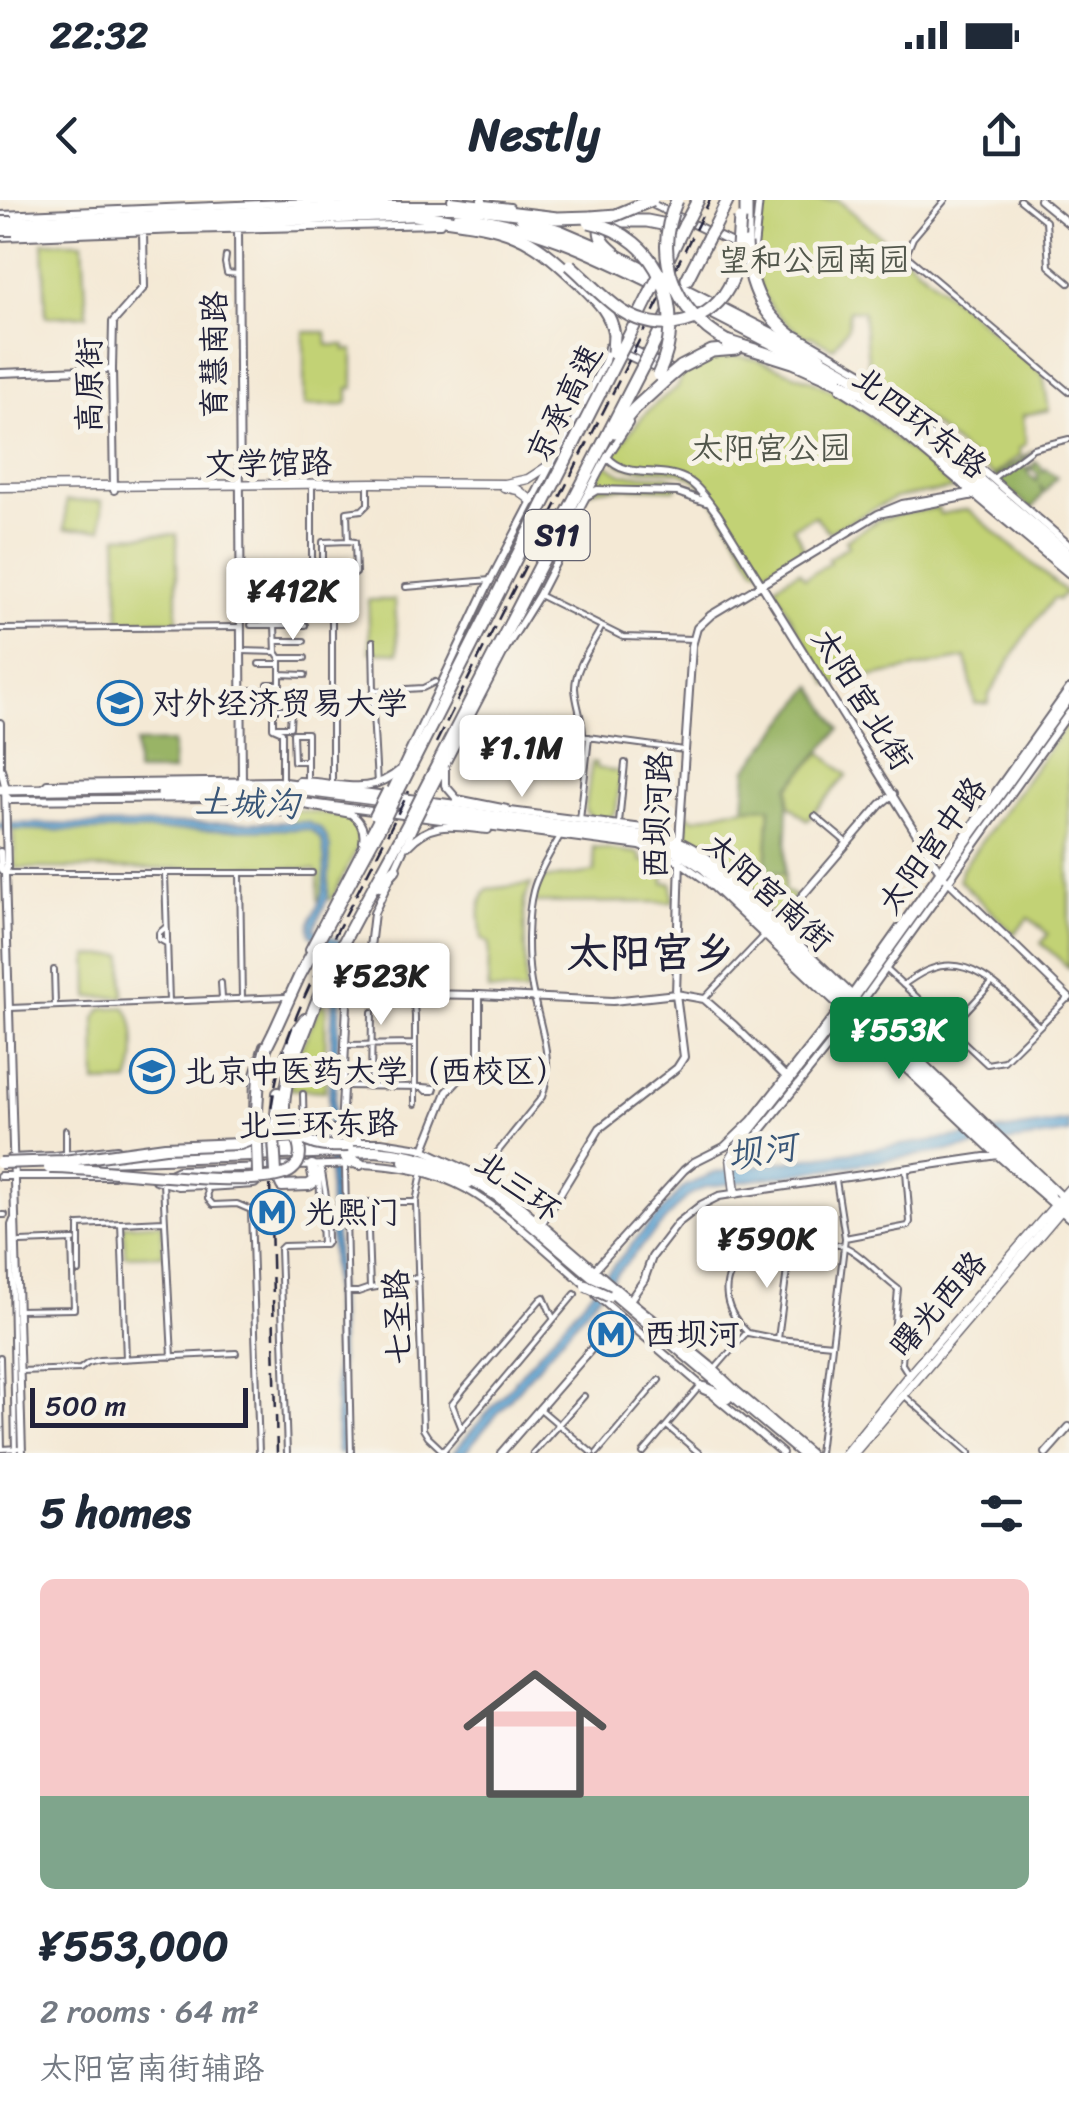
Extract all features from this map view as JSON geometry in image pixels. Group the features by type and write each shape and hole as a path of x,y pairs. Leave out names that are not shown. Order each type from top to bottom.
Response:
{"highway":[{"path":"363,203 384,200"},
{"path":"479,202 557,218 590,220 616,215 647,200"},
{"path":"677,200 667,238 671,276 692,314 726,340 794,362 865,394"},
{"name":"京承高速","path":"404,807 454,680 598,394 615,344 650,294 698,200"},
{"name":"京承高速","path":"428,796 470,704 602,456 642,366 728,200"},
{"path":"745,200 755,292 774,321 820,359"},
{"path":"416,219 493,227 529,242 570,265 638,319 662,325 686,323 708,312 728,288 736,269 745,200"},
{"path":"297,202 324,214"},
{"name":"北四环东路","path":"5,226 192,223 324,214 363,203 479,202 618,255 870,387 1069,555"},
{"path":"298,227 324,214"},
{"name":"北四环东路","path":"5,226 324,214 416,219 450,215 528,228 612,262 818,366 865,394 1069,565"},
{"path":"590,220 633,242 663,282 670,305 672,330 668,350 673,374"},
{"path":"618,255 603,242 600,229 604,224 616,220 656,222 670,234 665,265"},
{"path":"192,223 206,229"},
{"path":"529,242 546,252 596,299 610,318 615,344"},
{"path":"602,456 634,409 673,374 712,351 752,350"},
{"path":"902,401 922,431"},
{"path":"876,412 896,419"},
{"path":"955,469 971,492"},
{"path":"60,1163 165,1146 248,1141 256,1130 259,1075 266,1048 378,817 428,796"},
{"path":"360,1164 345,1152 312,1145 300,1136 284,1113 284,1105 290,1068 314,1005 369,898 404,807"},
{"path":"369,898 395,869"},
{"path":"342,895 349,874"},
{"path":"286,995 299,977"},
{"path":"314,1005 284,1064 278,1095 274,1138 276,1173 282,1186 309,1186 315,1181 321,1157"},
{"path":"207,1185 258,1180 260,1097 281,1016"},
{"path":"60,1163 196,1179 280,1176 293,1169 300,1158 300,1136"},
{"name":"北三环","path":"287,1154 321,1157 402,1149 439,1159 498,1196 592,1277"},
{"path":"150,1158 186,1152"},
{"name":"北三环","path":"345,1152 409,1162 468,1183 592,1277"},
{"name":"北三环东路","path":"248,1158 287,1154"},
{"path":"0,1167 150,1158 248,1158"},
{"path":"60,1163 174,1164 248,1158"},
{"path":"160,1180 158,1173 174,1164"},
{"path":"498,1196 514,1200"},
{"path":"592,1277 792,1453"},
{"path":"610,1294 728,1395"},
{"path":"650,1325 673,1336"},
{"path":"712,1367 728,1395"},
{"path":"703,1386 728,1395"},
{"path":"776,1436 808,1453"}],"main road":[{"name":"文学馆路","path":"0,489 510,484 552,464"},
{"name":"文学馆路","path":"239,486 508,487 532,500"},
{"name":"太阳宫中路","path":"734,1162 792,1076 818,1055 1069,702"},
{"name":"太阳宫中路","path":"944,876 981,833 1069,702"},
{"path":"273,789 304,783"},
{"path":"3,793 43,789 273,789 404,807"},
{"path":"3,793 211,797 243,789"},
{"name":"太阳宫南街","path":"404,807 562,833 648,842 679,850 1065,1205"},
{"name":"太阳宫南街","path":"404,807 634,833 679,850 708,864 776,925 851,1005"},
{"path":"618,824 634,833"},
{"path":"621,838 640,846"},
{"path":"739,886 746,901"},
{"path":"780,942 795,964"},
{"name":"太阳宫中路","path":"734,1162 734,1152 746,1134 851,1005"},
{"path":"734,1162 737,1191"},
{"name":"曙光西路","path":"846,1453 909,1375 1065,1205"},
{"name":"曙光西路","path":"854,1453 1065,1205"}],"street":[{"name":"北四环东路","path":"452,200 545,212 592,213 647,200"},
{"path":"647,200 748,251 759,200"},
{"path":"946,200 913,238 906,254 1069,392"},
{"path":"1020,200 1046,222 1050,266 1069,283"},
{"path":"1040,200 1069,224"},
{"path":"1049,200 1051,210"},
{"name":"北四环东路","path":"5,226 238,202 363,203"},
{"name":"北四环东路","path":"5,226 143,232 416,219 474,228 528,246 555,266 595,304 615,344"},
{"name":"育慧南路","path":"238,229 243,789"},
{"name":"高原街","path":"114,488 113,322 144,287 143,232"},
{"name":"北四环东路","path":"748,251 766,306 792,332 902,401 1069,546"},
{"path":"226,256 227,273 238,274"},
{"path":"304,783 358,788 390,778 405,764 491,580 615,344 673,374 602,456 539,594 428,796"},
{"name":"北四环东路","path":"673,374 718,354 754,354 802,370 846,392 876,412 1069,574"},
{"path":"0,373 112,369"},
{"path":"992,479 1034,448 1069,438"},
{"name":"太阳宫北街","path":"602,456 624,471 668,473 692,482 761,584 944,876 1069,998"},
{"path":"312,487 312,595"},
{"path":"348,542 347,512 362,510 368,504 368,487"},
{"path":"586,496 597,490 677,492 708,502"},
{"path":"539,594 623,637 694,638 704,620 878,514 902,504 971,492"},
{"path":"324,542 348,542 355,542 356,573 323,572 324,542"},
{"path":"406,587 491,580"},
{"path":"332,614 332,784"},
{"path":"252,624 305,625"},
{"path":"273,727 268,684 280,684 275,625"},
{"path":"0,629 242,627"},
{"path":"580,820 586,737 576,677 602,628"},
{"name":"西坝河路","path":"542,1224 600,1128 682,1063 676,994 679,850 694,638"},
{"path":"276,640 304,640"},
{"path":"373,641 372,728 377,784"},
{"path":"242,651 276,652"},
{"path":"259,664 306,658"},
{"path":"280,674 305,674"},
{"path":"426,720 454,680"},
{"path":"374,691 423,688 436,682"},
{"path":"251,690 268,690"},
{"name":"太阳宫中路","path":"851,1005 899,951 944,876 1069,690"},
{"path":"458,742 470,704"},
{"path":"251,707 290,709 290,728 273,727"},
{"name":"太阳宫中路","path":"981,833 1069,713"},
{"path":"469,722 684,750"},
{"path":"0,723 7,868 2,873"},
{"path":"267,814 282,732 273,727"},
{"path":"304,783 307,760 307,733 290,733 294,760 307,760"},
{"path":"1034,754 1044,747"},
{"path":"618,824 625,763"},
{"path":"401,856 405,764"},
{"path":"445,786 446,764"},
{"path":"304,783 516,830"},
{"path":"377,784 384,786 422,829 440,826 562,833 679,850 795,964 851,1005 1002,1149"},
{"path":"428,796 440,785 457,799 522,814"},
{"path":"243,789 292,804 346,812 361,825 362,847"},
{"path":"273,789 304,802"},
{"path":"211,797 253,800 273,789"},
{"path":"273,789 284,813"},
{"path":"776,925 894,794"},
{"path":"292,804 522,814"},
{"name":"太阳宫南街","path":"522,814 643,828 679,850 707,856 776,925"},
{"path":"815,816 847,844"},
{"path":"361,825 378,817"},
{"path":"323,927 378,817"},
{"path":"430,828 412,841 401,856 374,913 369,956 347,1004 339,1128 347,1137 392,1139 424,1147 439,1159"},
{"path":"479,1175 542,1098 545,1088 546,1051 530,974 530,907 536,881 562,833"},
{"path":"0,852 18,1158 13,1220 18,1451"},
{"path":"240,872 242,999"},
{"path":"2,873 312,874"},
{"path":"165,873 166,927 159,939 166,944 170,1002"},
{"name":"太阳宫中路","path":"851,1005 889,942 944,876"},
{"path":"889,942 902,934"},
{"path":"899,951 902,934"},
{"path":"704,1000 765,935"},
{"path":"162,1144 236,1141 250,1133 259,1053 315,942"},
{"path":"903,985 932,968 972,968 1039,1026"},
{"path":"886,969 947,1024 953,1025 992,983"},
{"path":"54,970 55,1006"},
{"path":"221,983 222,1000"},
{"path":"352,993 613,1001 676,994 704,1000 792,1076 792,1092"},
{"path":"413,994 418,1087 415,1104"},
{"path":"10,1008 286,995"},
{"path":"424,1147 447,1092 479,1058 479,995"},
{"path":"922,1061 954,1033 987,1064 1004,1061 1069,998"},
{"name":"太阳宫南街","path":"851,1005 922,1061 979,1127"},
{"path":"371,1086 372,1012"},
{"path":"346,1045 416,1044"},
{"name":"太阳宫中路","path":"734,1162 818,1055"},
{"path":"724,1147 792,1076"},
{"path":"344,1086 418,1087"},
{"path":"287,1154 300,1136 303,1094"},
{"path":"300,1136 339,1128"},
{"path":"60,1163 66,1130"},
{"path":"746,1134 684,1170 592,1277 610,1294 620,1316 782,1453"},
{"path":"287,1453 280,1249 322,1245 321,1157 312,1140 300,1136"},
{"name":"北三环东路","path":"345,1152 362,1142 400,1144 479,1175 542,1224 592,1277"},
{"name":"北三环东路","path":"0,1167 17,1176 60,1163 162,1144 186,1152 287,1154"},
{"path":"630,1300 644,1280 652,1256 678,1223 720,1196 1002,1149"},
{"name":"太阳宫南街","path":"1002,1149 1065,1205"},
{"path":"321,1157 345,1152 351,1453"},
{"name":"北三环东路","path":"0,1167 18,1158 160,1180 170,1171 321,1157"},
{"name":"北三环东路","path":"360,1164 402,1167 466,1188 592,1277"},
{"path":"845,1238 908,1226 906,1168"},
{"name":"七圣路","path":"422,1172 416,1202 423,1429 443,1452"},
{"path":"17,1176 18,1451"},
{"path":"819,1453 845,1238 836,1178"},
{"path":"172,1356 160,1180 178,1186 207,1185 212,1205 237,1204 250,1210 259,1453"},
{"path":"370,1288 367,1202 416,1202"},
{"path":"701,1205 737,1266"},
{"path":"13,1220 12,1324 18,1451"},
{"path":"18,1310 74,1309 78,1225 164,1222"},
{"path":"121,1223 126,1359"},
{"path":"20,1242 75,1240"},
{"path":"75,1240 80,1272"},
{"path":"832,1344 747,1332 727,1304 728,1280 737,1266 757,1252 806,1244 843,1246 898,1289 894,1333 905,1344 902,1364 909,1375"},
{"path":"778,1338 790,1247"},
{"path":"347,1292 389,1285 396,1279 418,1278"},
{"path":"0,1283 12,1283"},
{"path":"443,1452 575,1294"},
{"path":"610,1294 630,1300 808,1453"},
{"path":"462,1428 452,1404 541,1298 553,1320"},
{"path":"501,1453 620,1316"},
{"path":"0,1324 12,1324"},
{"path":"712,1367 747,1332"},
{"path":"20,1371 80,1369 99,1360 236,1353"},
{"path":"0,1360 1,1449 18,1451"},
{"path":"539,1408 594,1453 659,1380"},
{"path":"643,1453 703,1386"},
{"path":"903,1395 970,1453"},
{"path":"534,1453 584,1396"},
{"path":"666,1426 698,1453"},
{"path":"1046,1453 1069,1427"}],"green space":[{"name":"望和公园南园","path":"761,200 838,200 1043,374 1049,410 1023,415 1026,444 1019,449 1021,454 994,476 869,372 863,311 849,310 848,327 833,348 808,338 773,310 763,295 756,262"},
{"path":"43,242 83,242 87,315 46,317"},
{"path":"304,332 326,332 327,345 345,345 345,350 353,350 353,388 348,388 348,402 344,405 304,406"},
{"name":"太阳宫公园","path":"739,356 758,360 836,393 861,409 954,489 895,498 829,532 815,516 793,527 804,548 765,571 755,568 717,506 693,478 672,471 627,467 612,457 641,418 678,387 681,376 708,362"},
{"path":"1034,450 1021,465 1027,470 1030,467 1029,475 1037,481 1038,474 1032,470 1035,462 1057,477 1044,493 1040,485 1043,494 1032,509 995,478"},
{"path":"606,464 622,474 679,480 676,489 592,491"},
{"path":"66,501 102,501 102,529 65,529"},
{"path":"938,508 940,514 968,509 1066,592 1058,600 1054,598 1029,630 989,695 989,703 975,704 966,658 829,685 776,585 799,571 805,578 830,563 828,559 849,545 846,540 878,520"},
{"path":"177,534 177,621 119,622 117,536"},
{"path":"368,600 395,600 398,653 370,652"},
{"path":"813,686 840,729 789,787 785,874 766,870 770,807 744,808 747,769"},
{"path":"1069,721 1069,968 1041,943 1048,934 1029,918 1014,934 959,880 961,870"},
{"path":"173,742 173,772 136,772 136,743"},
{"path":"821,752 847,775 807,820 789,805 789,787"},
{"path":"592,762 596,768 621,772 616,811 608,820 592,818 585,810"},
{"path":"770,806 766,870 785,874 784,891 795,896 779,914 773,914 721,864 686,839 686,813 694,819 728,810"},
{"path":"289,809 344,816 358,828 358,846 332,899 318,900 315,870 249,866 15,868 13,828 290,826"},
{"path":"593,847 637,853 641,861 664,872 664,883 672,883 673,902 532,903 542,879 595,872"},
{"path":"531,884 524,901 526,993 488,990 489,943 482,940 480,920 484,895 487,889"},
{"path":"123,955 124,997 89,997 88,956"},
{"path":"322,1001 326,1007 325,1091 290,1089 296,1060"},
{"path":"125,1007 135,1043 129,1082 96,1083 95,1018 103,1008"},
{"path":"162,1223 163,1255 125,1256 123,1225"}],"water":[{"path":"307,822 320,828 330,848 328,897 314,929 348,946 357,964 340,1000 333,1136 343,1453 337,1453 328,1136 333,1000 351,958 349,953 311,935 310,925 324,883 322,840 306,829 0,829 0,823"},
{"path":"1069,1121 1069,1133 706,1187 689,1195 464,1453 453,1453 684,1187 713,1173 759,1165"}],"railway":[{"path":"436,743 710,200"},
{"path":"277,1453 269,1143 277,1076 311,983 409,791"}],"place":[{"name":"对外经济贸易大学","path":"120,703"},
{"name":"北京中医药大学（西校区）","path":"152,1071"},
{"name":"光熙门","path":"272,1212"},
{"name":"西坝河","path":"611,1334"}],"district":[{"name":"太阳宫乡","path":"651,952"}],"water label":[{"name":"土城沟","path":"247,803"},
{"name":"坝河","path":"762,1151"}]}
